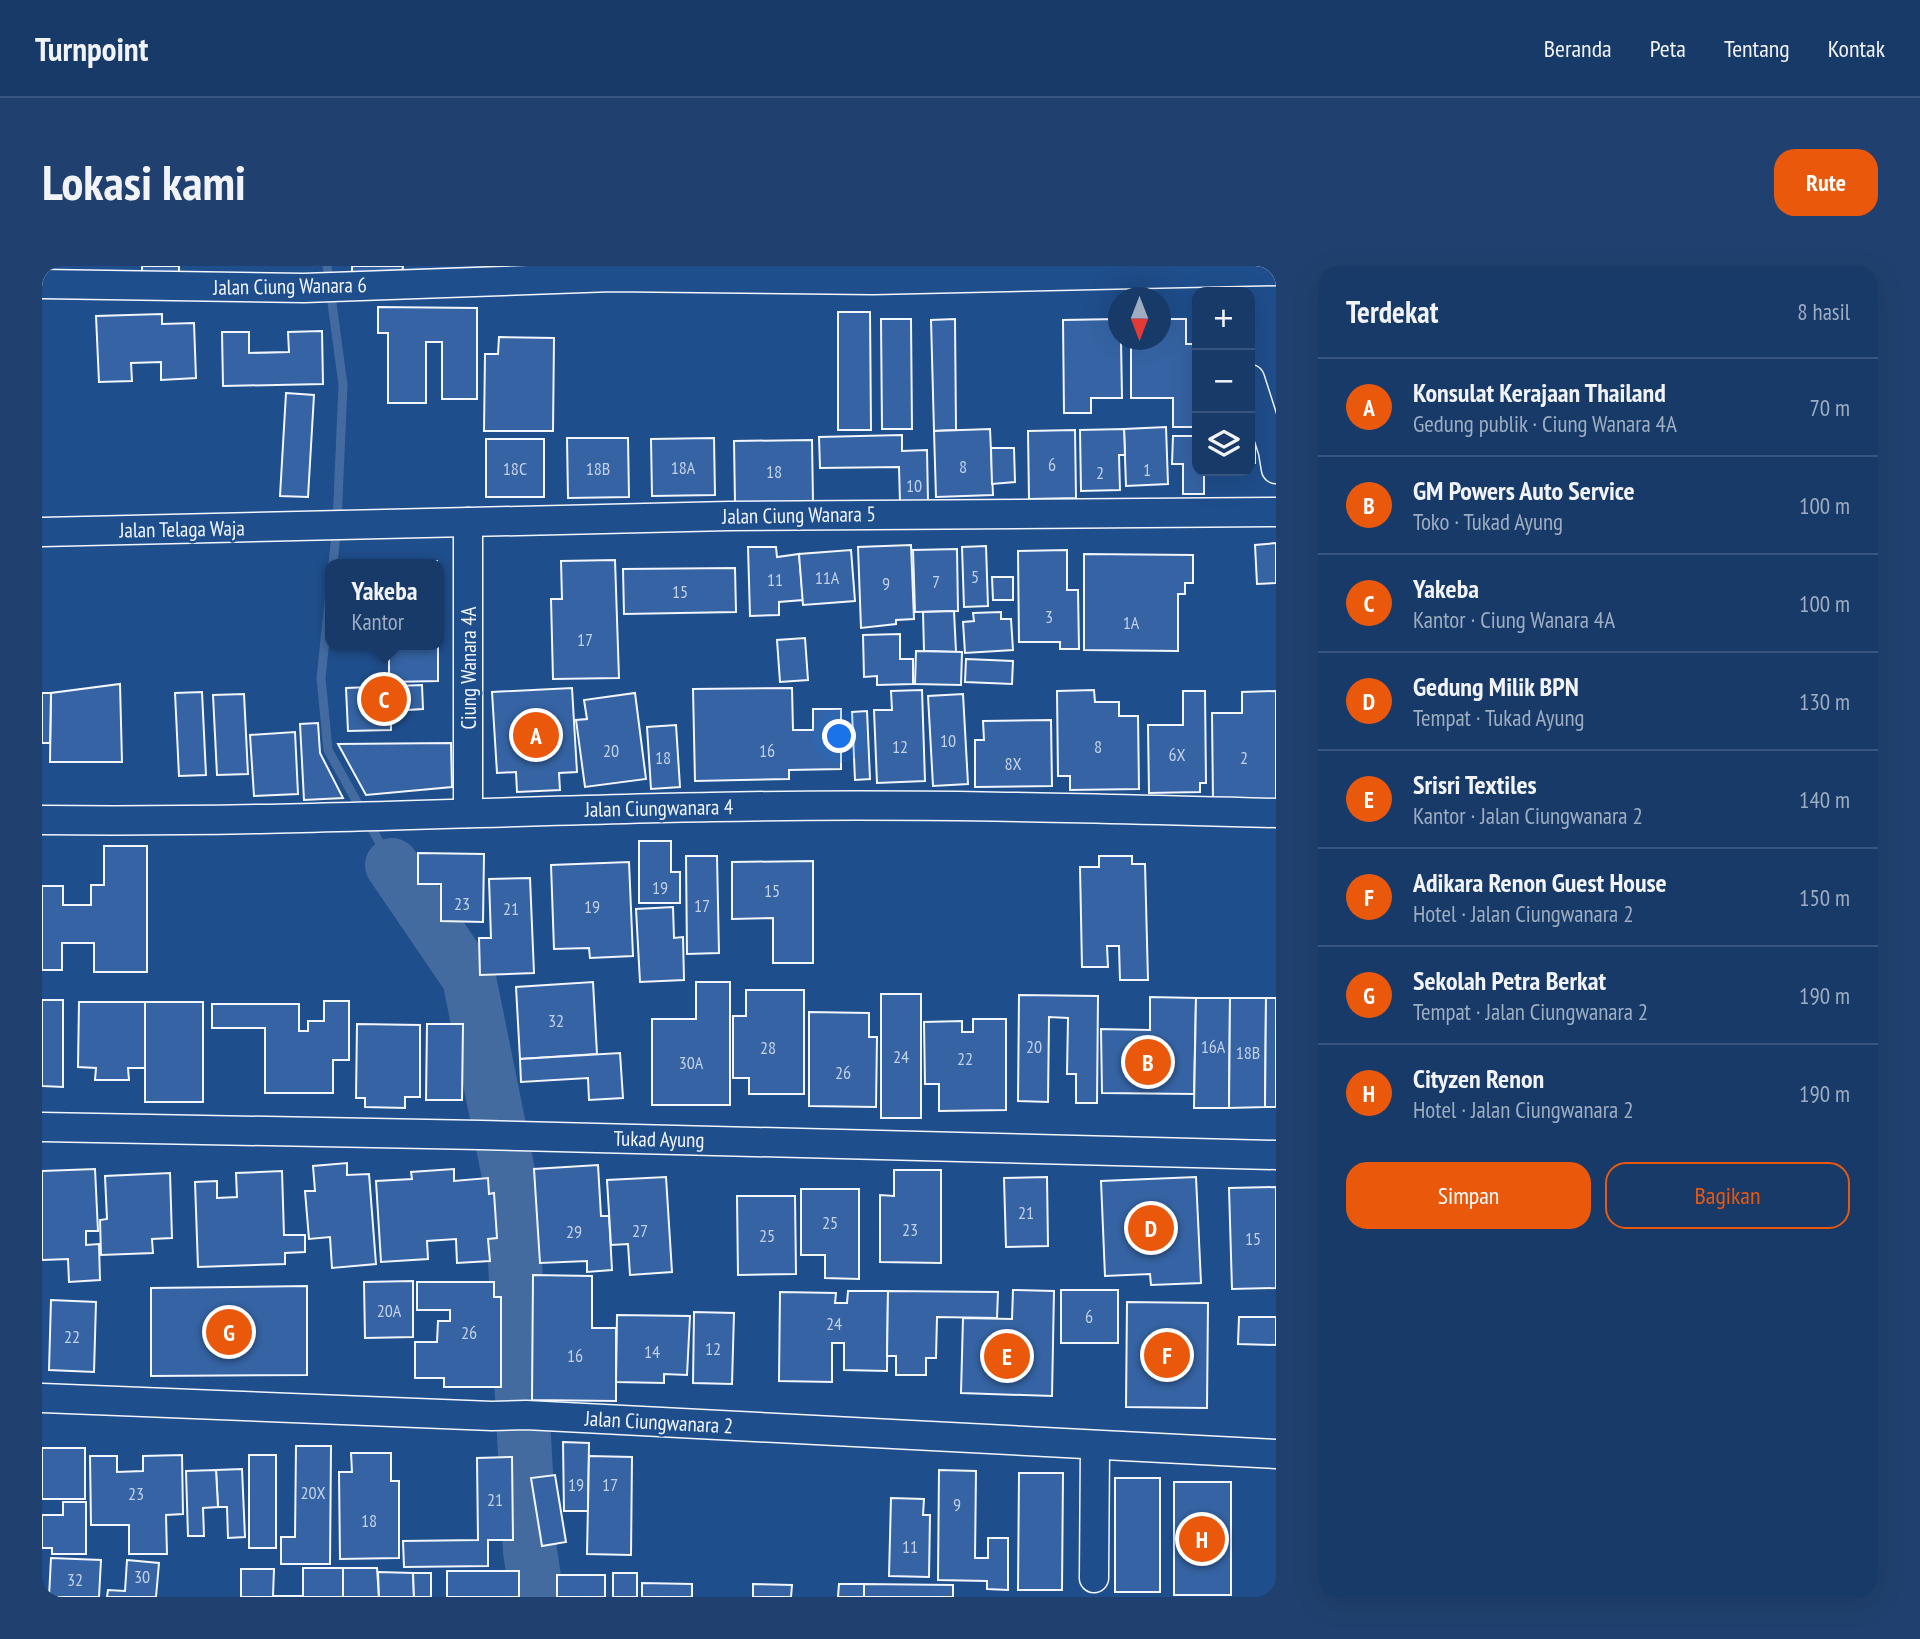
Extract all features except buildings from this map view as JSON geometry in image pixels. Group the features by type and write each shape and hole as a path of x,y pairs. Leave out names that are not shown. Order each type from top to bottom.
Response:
{"street":[{"name":"Jalan Ciung Wanara 6","path":"42,284 304,288 462,274 873,279 1212,277 1276,271"},
{"path":"1255,395 1276,469"},
{"name":"Jalan Ciung Wanara 5","path":"322,526 743,516 1276,512"},
{"name":"Ciung Wanara 4A","path":"468,522 468,813"},
{"name":"Jalan Telaga Waja","path":"42,532 322,526"},
{"name":"Jalan Ciungwanara 4","path":"42,820 157,821 715,806 1090,807 1276,813"},
{"name":"Tukad Ayung","path":"42,1127 1276,1155"},
{"name":"Jalan Ciungwanara 2","path":"42,1398 492,1416 526,1415 1096,1447 1276,1454"},
{"path":"1094,1578 1096,1447"}],"waterway":[{"path":"327,266 343,385 333,559"},
{"path":"325,640 321,678 328,750 392,865"},
{"path":"392,865 469,978 511,1186 530,1551 537,1597"}],"place":[{"name":"Yakeba","path":"384,699"},
{"name":"Konsulat Kerajaan Thailand","path":"536,735"},
{"name":"GM Powers Auto Service","path":"1148,1062"},
{"name":"Gedung Milik BPN","path":"1151,1228"},
{"name":"Sekolah Petra Berkat","path":"229,1332"},
{"name":"Adikara Renon Guest House","path":"1167,1355"},
{"name":"Srisri Textiles","path":"1007,1356"},
{"name":"Cityzen Renon","path":"1202,1539"}]}
